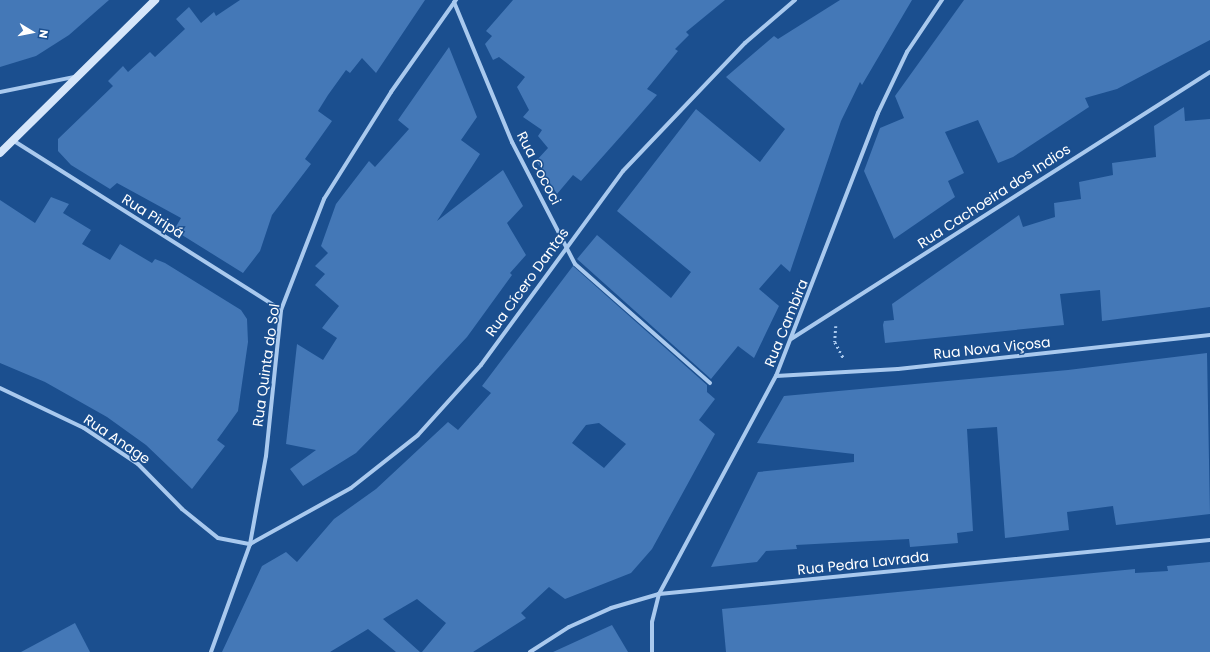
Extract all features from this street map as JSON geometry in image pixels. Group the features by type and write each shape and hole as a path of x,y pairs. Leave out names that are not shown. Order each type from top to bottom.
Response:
{"main road":[{"path":"0,153 14,141 76,77 155,0"}],"street":[{"name":"Rua Cícero Dantas","path":"250,544 351,488 418,435 481,365 567,246 624,171 745,43 794,0"},
{"name":"Rua Cambira","path":"652,652 652,622 659,594 776,376 878,113 907,52 942,0"},
{"name":"Rua Cococi","path":"455,1 512,142 575,264 588,278 710,383"},
{"name":"Rua Quinta do Sol","path":"210,652 250,544 266,456 282,310 324,199 391,92 455,1"},
{"name":"Rua Cachoeira dos Indios","path":"790,340 837,313 1210,72"},
{"path":"0,92 76,77"},
{"name":"Rua Piripá","path":"14,141 282,310"},
{"name":"Rua Nova Viçosa","path":"776,376 849,370 898,369 1210,335"},
{"name":"Rua Anage","path":"0,388 84,428 138,464 182,509 218,538 250,544"},
{"name":"Rua Pedra Lavrada","path":"530,652 569,627 610,608 659,594 1210,540"}],"path":[{"path":"837,313 835,342 849,370"}],"building":[{"path":"0,0 109,0 69,35 36,56 0,67"},
{"path":"240,0 425,0 376,73 362,58 350,73 346,70 328,95 318,111 332,121 305,159 311,164 272,215 260,251 243,273 174,230 181,218 117,183 110,189 71,165 58,151 58,139 113,86 108,81 123,66 128,72 150,52 155,57 185,29 176,19 189,7 201,23 214,12 216,16"},
{"path":"513,0 725,0 686,32 689,35 675,49 678,51 647,89 657,95 581,181 573,175 557,194 536,161 548,148 538,136 542,130 523,117 529,110 517,87 525,77 499,57 493,60 485,44 492,36 486,31"},
{"path":"840,0 912,0 862,85 860,82 841,121 790,272 781,264 759,289 779,306 754,358 738,346 711,379 577,259 597,235 671,298 691,272 617,211 696,109 760,162 785,129 726,77 774,36 778,39"},
{"path":"964,0 1210,0 1210,40 1117,89 1085,98 1089,107 1013,157 998,163 978,120 945,132 964,173 948,181 955,197 894,239 864,171 880,128 904,118 895,96"},
{"path":"449,47 477,117 461,140 480,154 437,221 503,170 523,206 507,223 526,255 510,273 512,275 467,337 404,404 356,453 303,486 290,469 316,450 286,444 297,344 323,360 337,338 322,328 339,306 315,285 325,274 315,266 328,253 321,246 336,204 369,161 375,167 409,129 398,120"},
{"path":"1184,107 1185,121 1210,119 1210,307 1102,321 1100,290 1060,294 1064,325 885,343 883,325 884,321 894,320 892,304 1019,215 1023,227 1055,217 1054,203 1081,199 1079,182 1113,175 1112,163 1156,157 1154,126"},
{"path":"51,197 69,204 63,213 91,230 82,244 110,260 120,244 152,263 155,259 165,263 241,310 247,319 248,342 238,411 217,440 225,446 192,489 146,445 107,417 45,382 0,363 0,200 35,223"},
{"path":"573,266 707,385 707,392 715,399 699,420 715,434 652,549 631,573 565,599 549,587 521,613 526,618 473,652 422,652 446,623 417,599 383,619 420,652 396,652 368,629 330,652 222,652 262,566 286,552 297,562 334,519 376,489 448,422 458,430 491,393 482,386","holes":["599,423 626,444 604,468 572,443 586,425"]},
{"path":"1207,353 1210,514 1116,525 1113,506 1067,512 1069,530 1005,538 997,427 967,429 973,531 957,533 958,543 910,547 909,539 796,545 797,549 766,551 757,562 711,567 758,472 854,462 854,454 757,443 784,396 1068,370"},
{"path":"1210,562 1210,652 726,652 722,609 1135,569 1135,573 1168,571 1167,566"},
{"path":"75,623 90,652 21,652"},
{"path":"612,625 628,652 553,652"}]}
